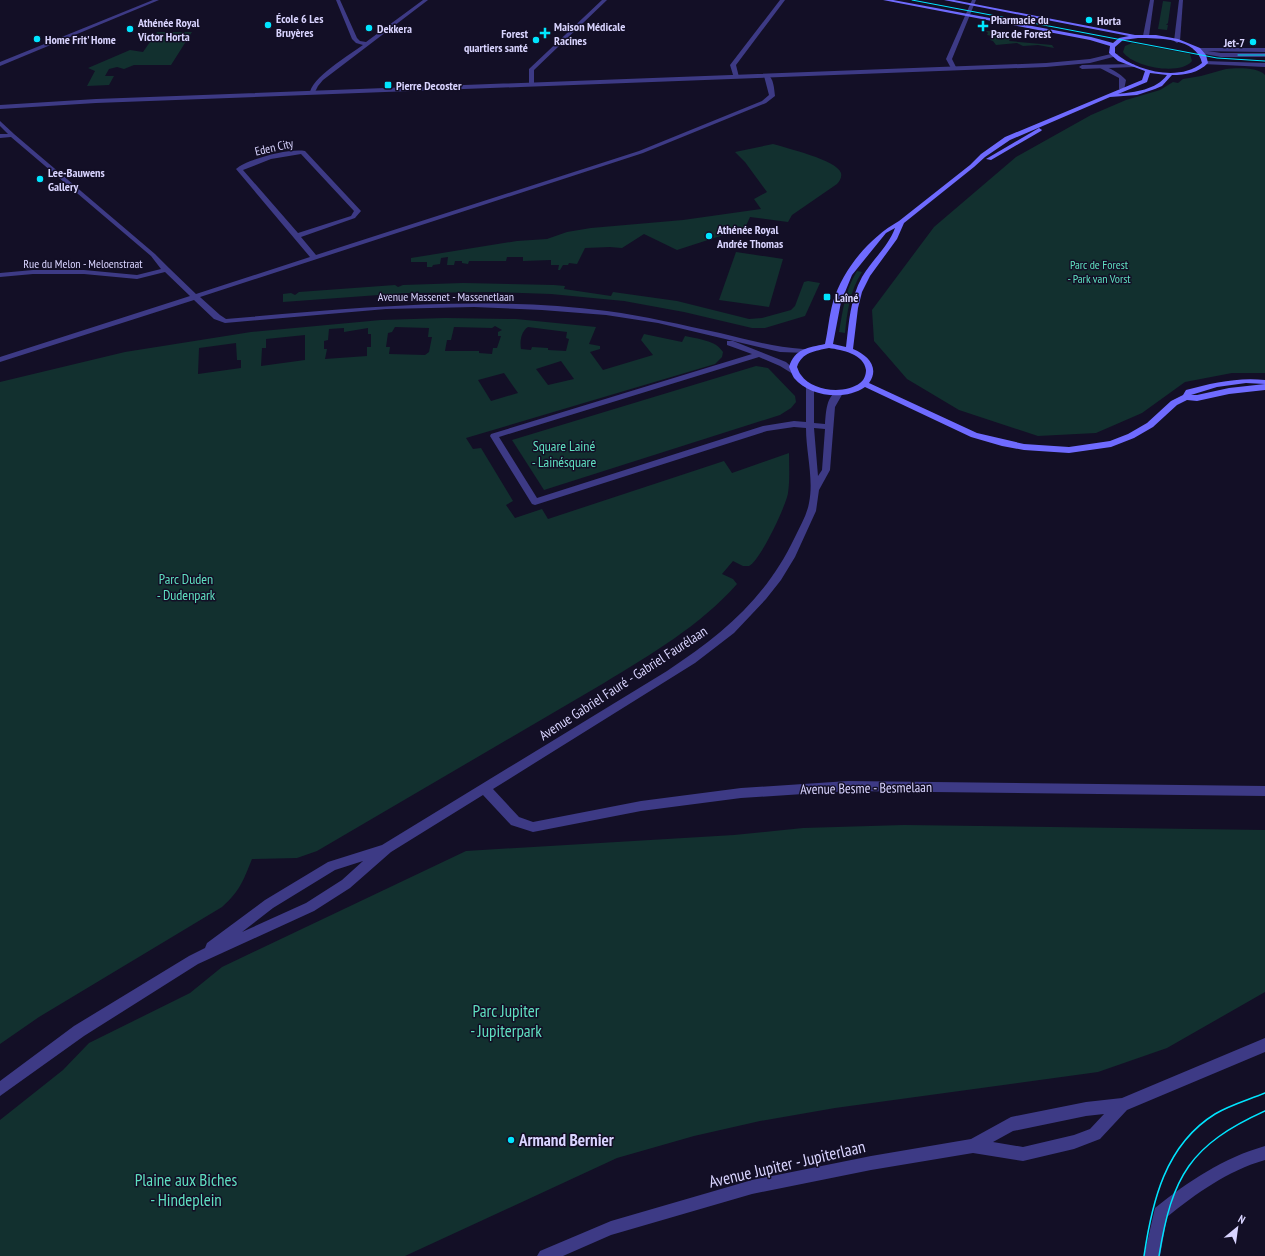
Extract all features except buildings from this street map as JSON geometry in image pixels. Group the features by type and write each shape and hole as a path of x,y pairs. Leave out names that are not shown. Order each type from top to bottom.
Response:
{"main road":[{"path":"885,0 1113,45 1123,38 1138,36 1177,41 1198,50 1205,58 1205,63 1194,71 1171,73 1148,70 1133,66 1115,55 1112,50 1113,45"},
{"path":"946,0 973,2 1138,36"},
{"path":"829,346 837,302 848,275 884,232 901,222 972,166 986,161 1020,142 1051,121 1122,89 1145,81 1148,70"},
{"path":"1107,97 1135,94 1158,86 1167,80 1171,73"},
{"path":"849,350 854,310 859,292 869,271 897,236 901,222"},
{"path":"829,346 849,350 859,355 866,362 870,370 869,377 865,384 858,388 839,393 824,392 810,387 799,380 793,372 792,364 796,357 803,351 815,347 829,346"},
{"path":"865,384 974,435 1002,443 1050,449 1091,448 1111,444 1131,436 1150,425 1174,403 1186,397 1189,392 1222,384 1256,381 1265,382"},
{"path":"1186,397 1197,398 1230,391 1265,387"}],"street":[{"path":"0,64 158,0"},
{"path":"338,0 355,39 358,42 367,44"},
{"path":"312,93 315,85 321,79 426,0"},
{"path":"531,84 531,70 605,0"},
{"path":"736,77 733,66 783,0"},
{"path":"1146,36 1152,0"},
{"path":"1177,41 1182,0"},
{"path":"954,69 949,59 973,2"},
{"path":"1198,50 1265,50"},
{"path":"1198,50 1221,55 1265,55"},
{"path":"0,107 96,101 1046,65 1090,61 1115,55"},
{"path":"1205,63 1264,65"},
{"path":"1046,65 1102,67 1133,66"},
{"path":"1102,67 1121,77 1123,80 1122,89"},
{"path":"0,360 641,152 764,102 772,96 770,83 767,76"},
{"path":"0,102 96,101"},
{"name":"Avenue Massenet - Massenetlaan","path":"0,123 12,135 153,255 166,270 217,317 225,321 386,307 474,305 606,313 658,321 780,350 803,351"},
{"path":"0,136 12,135"},
{"name":"Eden City","path":"297,236 353,217 358,211 303,152 291,153 248,164 239,169 315,258"},
{"name":"Rue du Melon - Meloenstraat","path":"0,275 33,272 84,272 137,277 166,270"},
{"name":"Avenue Massenet - Massenetlaan","path":"704,332 783,364 793,372"},
{"path":"758,355 494,436 535,502 766,428 784,424 828,427"},
{"name":"Avenue Gabriel Fauré - Gabriel Faurélaan","path":"810,387 809,425 812,467 816,488"},
{"name":"Avenue Gabriel Fauré - Gabriel Faurélaan","path":"193,960 310,907 346,884 387,848 677,670 707,651 732,630 752,610 780,575 797,544 813,505 816,488 826,470 828,427 833,401 839,393"},
{"name":"Avenue Besme - Besmelaan","path":"485,789 515,821 533,827 664,803 741,793 848,786 1265,791"},
{"name":"Avenue Gabriel Fauré - Gabriel Faurélaan","path":"0,1089 79,1031 193,960 269,904 332,866 387,848"},
{"name":"Avenue Jupiter - Jupiterlaan","path":"973,1146 1011,1124 1086,1108 1122,1105 1265,1045"},
{"name":"Avenue Jupiter - Jupiterlaan","path":"545,1256 611,1228 752,1187 871,1163 973,1146 1023,1154 1074,1142 1095,1134 1122,1105"},
{"path":"1152,1256 1155,1232 1160,1212 1204,1180 1238,1162 1265,1153"}],"green space":[{"path":"1163,1 1171,2 1168,23 1166,25 1168,25 1167,30 1158,29"},
{"path":"986,31 1011,38 1009,41 1052,45 1054,48 1038,45 1023,46 1017,43 996,45 990,40 992,36 987,35 988,33"},
{"path":"157,32 192,32 171,65 134,65 124,69 117,67 109,69 105,76 114,76 109,85 87,86 95,71 88,68 130,50 143,52"},
{"path":"1132,43 1190,54 1192,61 1186,66 1168,69 1157,68 1136,62 1123,52 1125,46"},
{"name":"Parc de Forest - Park van Vorst","path":"1226,69 1252,69 1262,72 1265,75 1265,373 1232,373 1185,382 1142,413 1096,433 1038,436 959,410 907,379 874,341 872,310 934,227 1016,157 1091,115 1126,100 1160,90 1173,82 1178,83 1183,79"},
{"path":"773,144 821,159 837,168 841,173 837,184 792,215 788,222 750,217 745,228 677,250 644,234 622,248 585,248 577,264 569,263 568,265 563,265 560,270 558,270 559,265 551,265 551,260 523,261 523,257 507,257 506,261 469,261 468,264 462,263 462,261 455,261 454,265 447,265 448,257 441,258 440,264 433,265 432,267 427,267 427,262 411,262 411,258 517,241 547,239 567,232 591,228 683,220 761,209 754,199 767,192 745,162 735,152"},
{"path":"736,252 783,259 769,307 719,300"},
{"path":"857,271 862,272 852,294 848,309 845,333 839,332 847,293"},
{"path":"808,281 820,283 805,316 765,328 752,328 684,312 624,301 551,294 498,292 406,293 283,302 283,294 291,293 295,295 299,292 395,285 398,287 403,285 463,283 554,285 565,286 564,289 611,296 613,292 677,301 749,319 762,318 791,310 795,306 804,282"},
{"name":"Parc Duden - Dudenpark","path":"445,318 516,319 596,327 589,344 600,346 600,349 590,352 603,370 653,355 641,340 644,334 682,342 685,336 711,342 723,352 722,357 715,364 466,438 473,449 481,448 513,501 506,505 515,518 542,509 548,519 724,461 732,473 789,453 788,493 783,509 766,544 754,562 749,566 743,566 733,561 722,574 733,579 737,584 707,613 657,650 604,683 317,851 297,858 252,859 240,885 233,896 222,907 39,1017 0,1044 0,382 125,352 251,332 381,320","holes":["495,326 502,330 498,332 498,336 501,336 497,348 493,348 492,354 479,353 479,351 445,351 447,340 451,340 454,327 492,328","395,327 429,328 428,337 432,337 429,352 425,355 389,354 390,347 386,347 388,333 392,332","528,327 567,332 566,338 569,339 566,351 532,347 531,350 521,349 523,332","344,328 344,332 368,328 368,334 371,334 371,347 367,347 367,356 325,359 327,349 324,349 324,341 328,340 329,329","305,335 305,360 261,366 262,348 266,348 266,339","236,343 237,360 241,360 241,368 198,374 199,348","561,361 574,379 548,385 536,369","504,373 518,393 491,401 478,380"]},
{"name":"Square Lainé - Lainésquare","path":"756,366 768,368 795,396 796,402 791,408 780,415 544,490 512,440"},
{"name":"Parc Jupiter - Jupiterpark","path":"904,825 1265,830 1265,992 1167,1048 1098,1072 835,1108 760,1121 694,1136 617,1158 405,1256 0,1256 0,1120 63,1070 89,1043 190,993 222,967 466,851 734,835 803,828"}],"tram line":[{"path":"912,0 1217,58 1265,61"},
{"path":"1238,55 1265,55"},
{"path":"1144,1256 1151,1215 1164,1176 1173,1158 1184,1142 1198,1127 1215,1114 1233,1105 1265,1093"},
{"path":"1159,1256 1170,1204 1178,1184 1189,1166 1202,1151 1219,1137 1239,1124 1265,1111"}],"place":[{"name":"Horta","path":"1089,20"},
{"name":"École 6 Les Bruyères","path":"268,25"},
{"name":"Pharmacie du Parc de Forest","path":"983,26"},
{"name":"Dekkera","path":"369,28"},
{"name":"Athénée Royal Victor Horta","path":"130,29"},
{"name":"Maison Médicale Racines","path":"545,33"},
{"name":"Home Frit' Home","path":"37,39"},
{"name":"Forest quartiers santé","path":"536,40"},
{"name":"Jet-7","path":"1253,42"},
{"name":"Pierre Decoster","path":"388,85"},
{"name":"Lee-Bauwens Gallery","path":"40,179"},
{"name":"Athénée Royal Andrée Thomas","path":"709,236"},
{"name":"Laîné","path":"827,297"},
{"name":"Armand Bernier","path":"511,1140"}],"park label":[{"name":"Plaine aux Biches - Hindeplein","path":"186,1190"}]}
